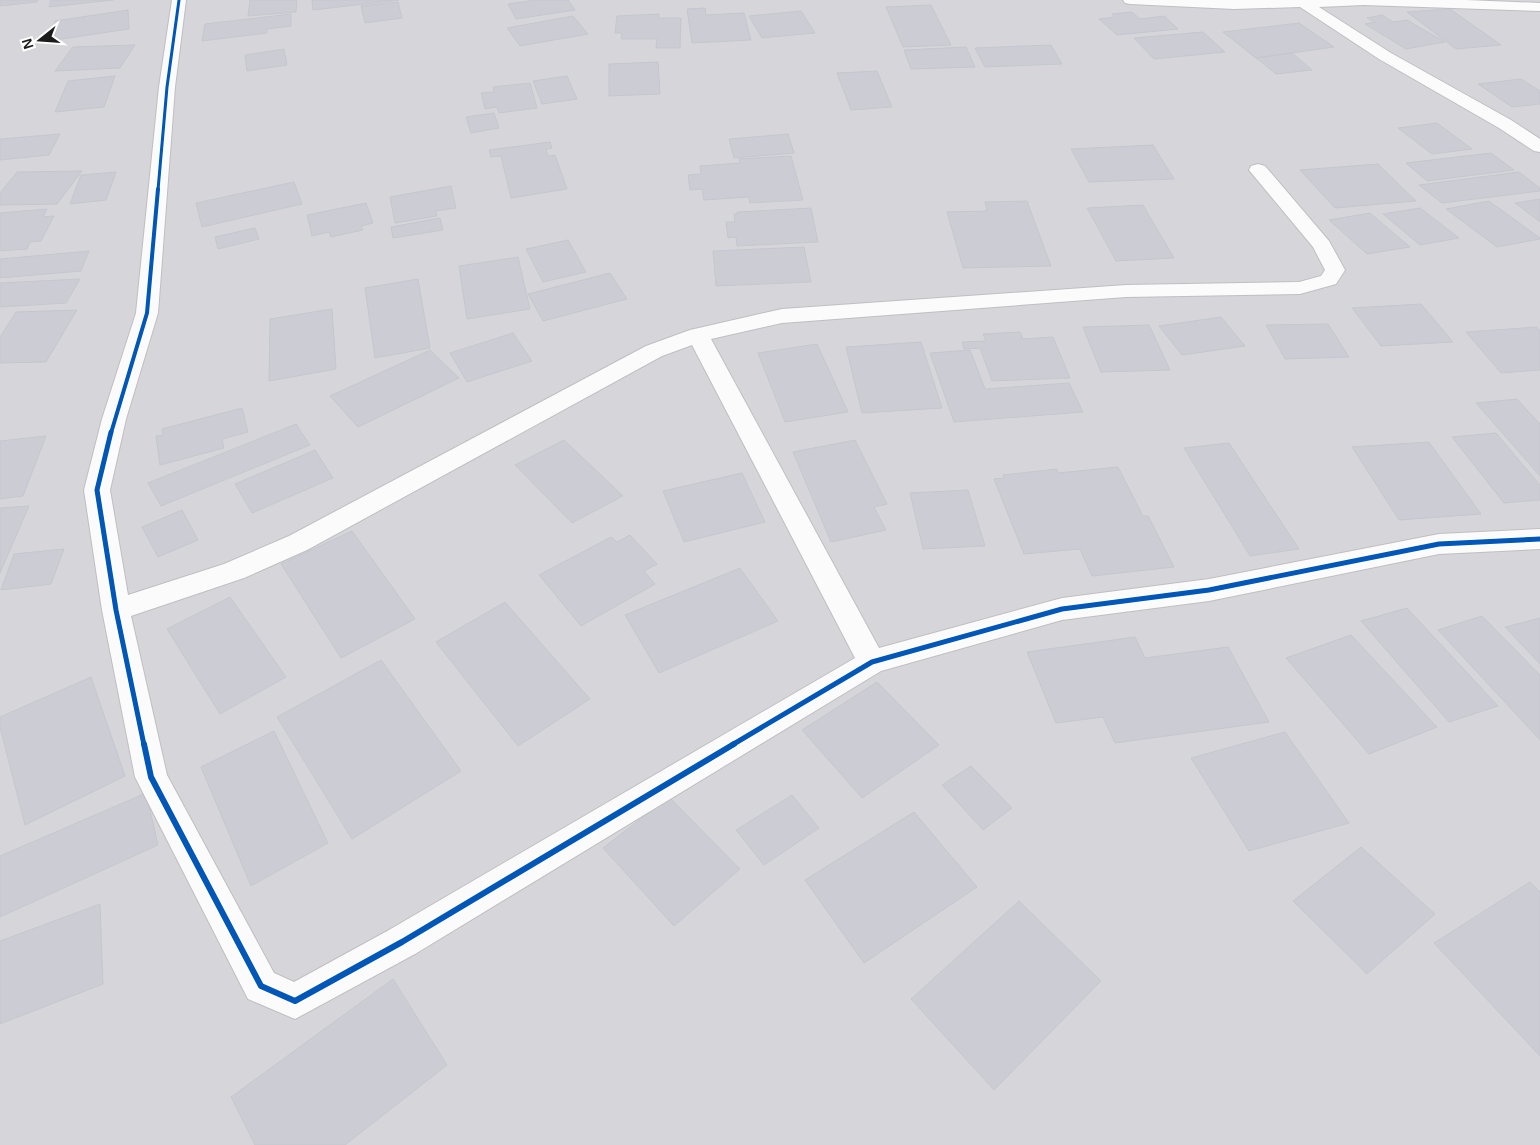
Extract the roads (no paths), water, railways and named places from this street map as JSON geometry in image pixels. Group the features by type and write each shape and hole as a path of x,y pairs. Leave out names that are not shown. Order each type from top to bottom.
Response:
{"street":[{"path":"179,0 167,87 147,313 114,419 97,490 116,610 151,777 261,986 295,1001 402,942 872,662 1062,608 1209,590 1439,544 1540,539"},
{"path":"1130,0 1234,5 1364,1 1540,7"},
{"path":"1303,3 1384,56 1505,124 1540,147"},
{"path":"116,610 234,571 298,543 654,351 698,335 782,316 1126,291 1300,288 1329,280 1335,270 1322,245 1258,170"},
{"path":"698,335 872,662"}]}
